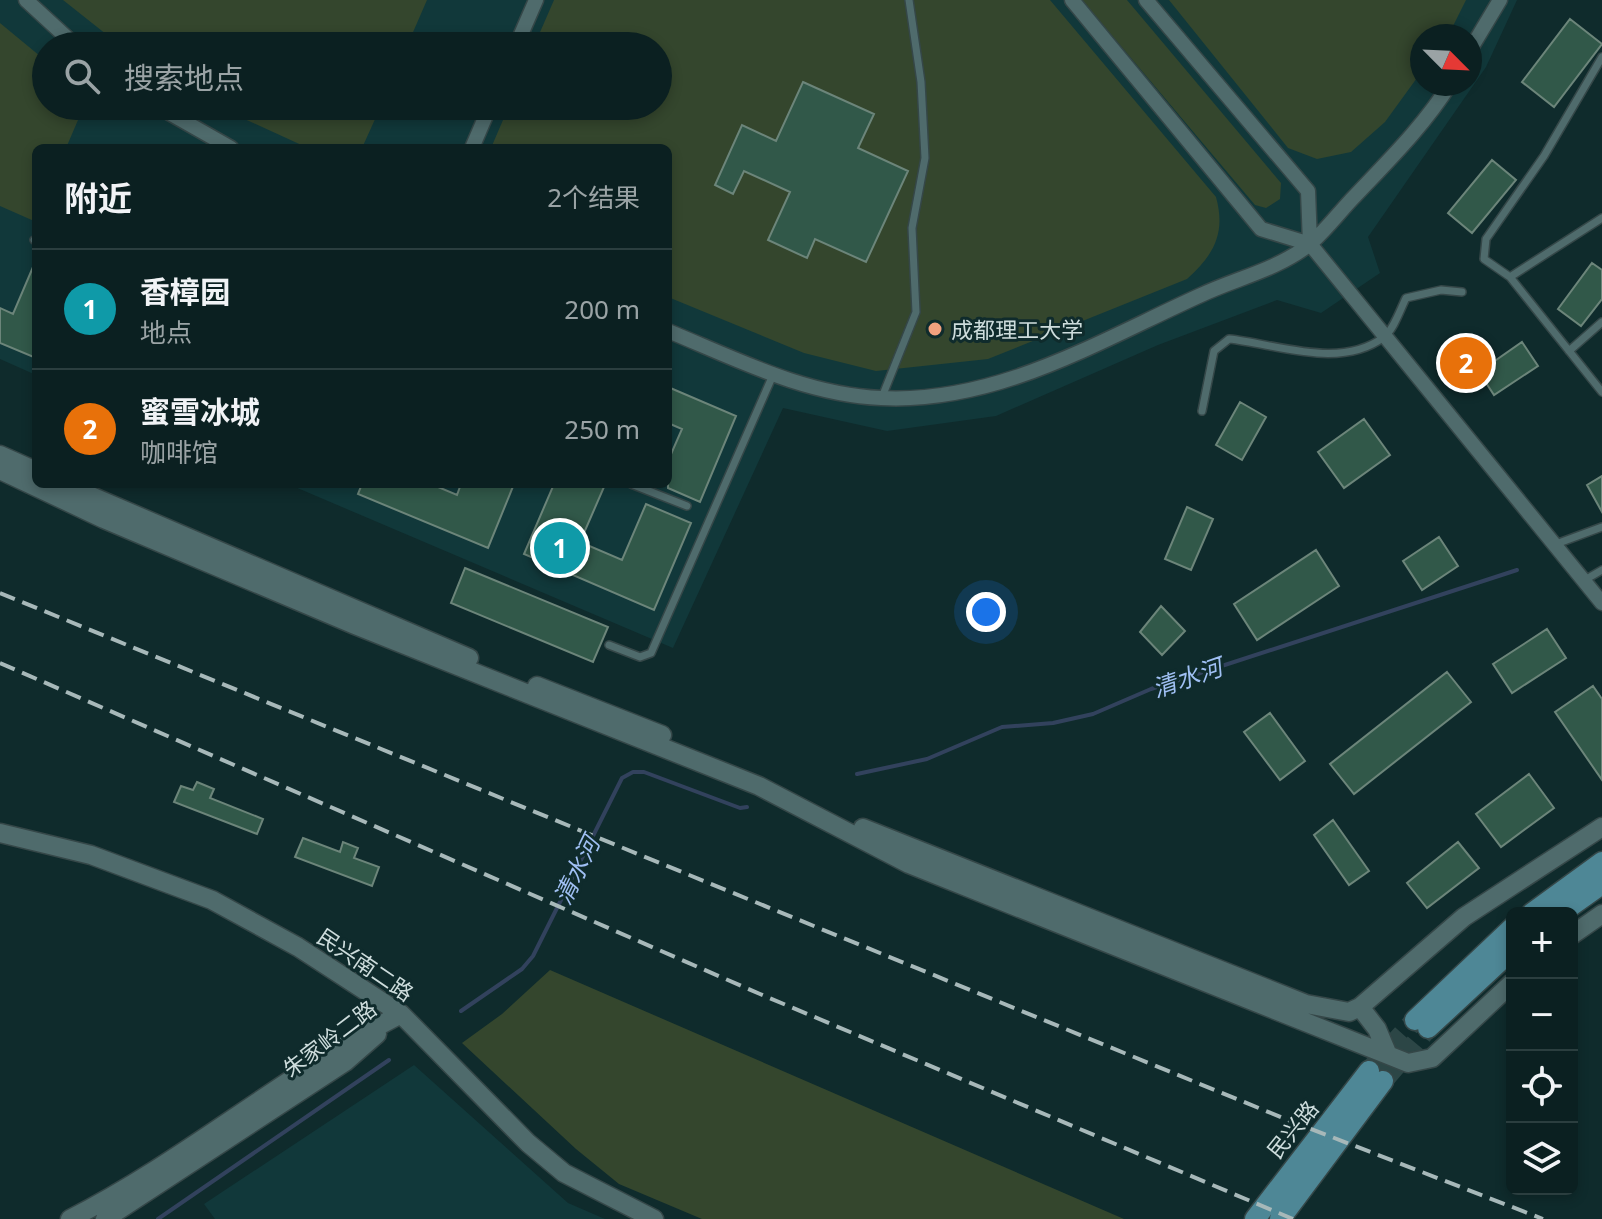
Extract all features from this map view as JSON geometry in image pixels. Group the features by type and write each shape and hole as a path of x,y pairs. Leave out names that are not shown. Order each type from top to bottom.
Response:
{"main road":[{"path":"1540,907 1602,862"},
{"path":"1569,907 1602,884"},
{"path":"1506,934 1421,1024 1506,955"},
{"name":"民兴路","path":"1255,1219 1376,1076 1280,1219"}],"street":[{"path":"26,0 61,32"},
{"path":"522,32 536,0"},
{"path":"1072,0 1261,229 1310,244 1602,603"},
{"path":"1146,0 1308,191 1310,244"},
{"path":"1482,30 1500,0"},
{"path":"672,333 773,375 836,392 881,398 941,397 1036,371 1205,292 1255,276 1310,244 1393,156 1440,96"},
{"path":"182,120 224,144"},
{"path":"474,144 484,120"},
{"path":"0,455 32,469"},
{"path":"0,470 32,485"},
{"path":"38,488 355,625 759,786 909,864 1408,1063 1432,1058 1506,989"},
{"path":"72,488 480,663 764,776 852,824 1306,1004 1349,1012 1360,1007 1464,917 1602,827"},
{"name":"民兴南二路","path":"0,833 91,855 212,900 298,947 401,1014 528,1143 564,1173 654,1219"},
{"path":"1578,931 1602,914"},
{"path":"1360,1007 1377,1029 1388,1055"},
{"name":"朱家岭二路","path":"136,1191 345,1062 401,1014"},
{"path":"70,1219 136,1191"},
{"path":"93,1219 136,1191"},
{"path":"105,1219 136,1191"},
{"path":"112,1219 136,1191"}],"lane":[{"path":"881,398 916,312 912,228 925,158 921,82 909,0"},
{"path":"1602,57 1544,156 1486,239 1484,259 1510,277 1602,392"},
{"path":"1510,277 1602,218"},
{"path":"1202,411 1214,351 1229,339 1305,352 1345,353 1385,336 1406,298 1441,290 1462,292"},
{"path":"1569,351 1602,322"},
{"path":"609,645 640,657 651,653 773,375"},
{"path":"641,488 687,506"},
{"path":"1554,545 1602,527"},
{"path":"1583,581 1602,570"}],"shaded area":[{"name":"成都理工大学","path":"0,0 1517,0 1482,73 1482,24 1410,24 1410,96 1466,96 1368,237 1380,273 1321,313 1277,300 1158,345 996,416 887,431 783,408 673,648 297,488 672,488 672,144 32,144 32,373 0,359"},
{"path":"414,1065 568,1203 605,1219 215,1219 204,1204"}],"green space":[{"path":"63,0 427,0 413,32 103,32"},
{"path":"554,0 1050,0 1216,197 1219,222 1215,242 1211,252 1187,279 988,359 876,371 804,353 672,299 672,144 493,144 503,120 672,120 672,32 540,32"},
{"path":"1082,0 1127,0 1281,183 1280,199 1266,208 1255,205"},
{"path":"1169,0 1466,0 1454,24 1410,24 1410,88 1385,122 1351,152 1317,159 1288,148"},
{"path":"0,23 32,49 32,120 78,120 68,144 32,144 32,220 0,206"},
{"path":"247,120 375,120 364,144 299,144"},
{"path":"550,970 1124,1219 702,1219 619,1184 576,1149 462,1043 502,1014"}],"building":[{"path":"1570,19 1602,44 1554,107 1522,82"},
{"path":"803,82 874,114 858,148 908,171 866,262 815,239 807,258 768,240 790,192 744,171 733,194 715,185 742,125 776,141"},
{"path":"1492,160 1516,180 1472,233 1448,213"},
{"path":"1592,263 1602,270 1602,299 1581,326 1558,309"},
{"path":"32,269 32,356 0,343 0,308 13,314"},
{"path":"1522,342 1538,366 1494,395 1479,372"},
{"path":"672,389 736,416 700,502 668,488 672,488 672,452 682,429 672,425"},
{"path":"1240,402 1266,417 1242,460 1216,445"},
{"path":"1364,419 1390,455 1344,488 1318,452"},
{"path":"1602,476 1602,512 1587,485"},
{"path":"360,488 440,488 457,495 460,488 512,488 488,548 358,494"},
{"path":"552,488 604,488 580,542 622,560 646,504 691,523 654,610 524,554"},
{"path":"1187,507 1213,519 1191,570 1165,559"},
{"path":"1439,537 1458,566 1422,590 1403,561"},
{"path":"1316,550 1339,586 1257,640 1234,604"},
{"path":"465,568 608,627 593,662 451,603"},
{"path":"1161,606 1185,631 1162,655 1140,632"},
{"path":"1547,629 1566,658 1512,693 1493,664"},
{"path":"1447,672 1471,702 1354,794 1330,764"},
{"path":"1593,686 1602,699 1602,780 1555,712"},
{"path":"1270,713 1305,761 1280,780 1244,732"},
{"path":"1529,774 1554,808 1501,847 1476,814"},
{"path":"197,782 214,789 210,798 263,819 257,834 174,802 181,786 193,790"},
{"path":"1333,820 1369,871 1349,885 1314,835"},
{"path":"303,838 340,852 343,842 358,848 354,858 379,867 372,886 295,857"},
{"path":"1458,842 1479,868 1427,908 1407,883"}],"waterway":[{"name":"清水河","path":"857,774 927,759 1002,727 1053,723 1093,714 1151,689 1517,570"},
{"name":"清水河","path":"461,1011 522,969 533,956 622,778 633,772 644,772 740,808 747,807"},
{"name":"清水河","path":"158,1219 389,1060"}],"tunnel":[{"path":"1369,1071 1415,1020"},
{"path":"1383,1081 1428,1028"}],"railway":[{"path":"0,593 1288,1120 1543,1219"},
{"path":"0,663 760,994 1293,1219"}],"place":[{"name":"成都理工大学","path":"935,329"},
{"name":"蜜雪冰城","path":"1466,363"},
{"name":"香樟园","path":"560,548"}]}
